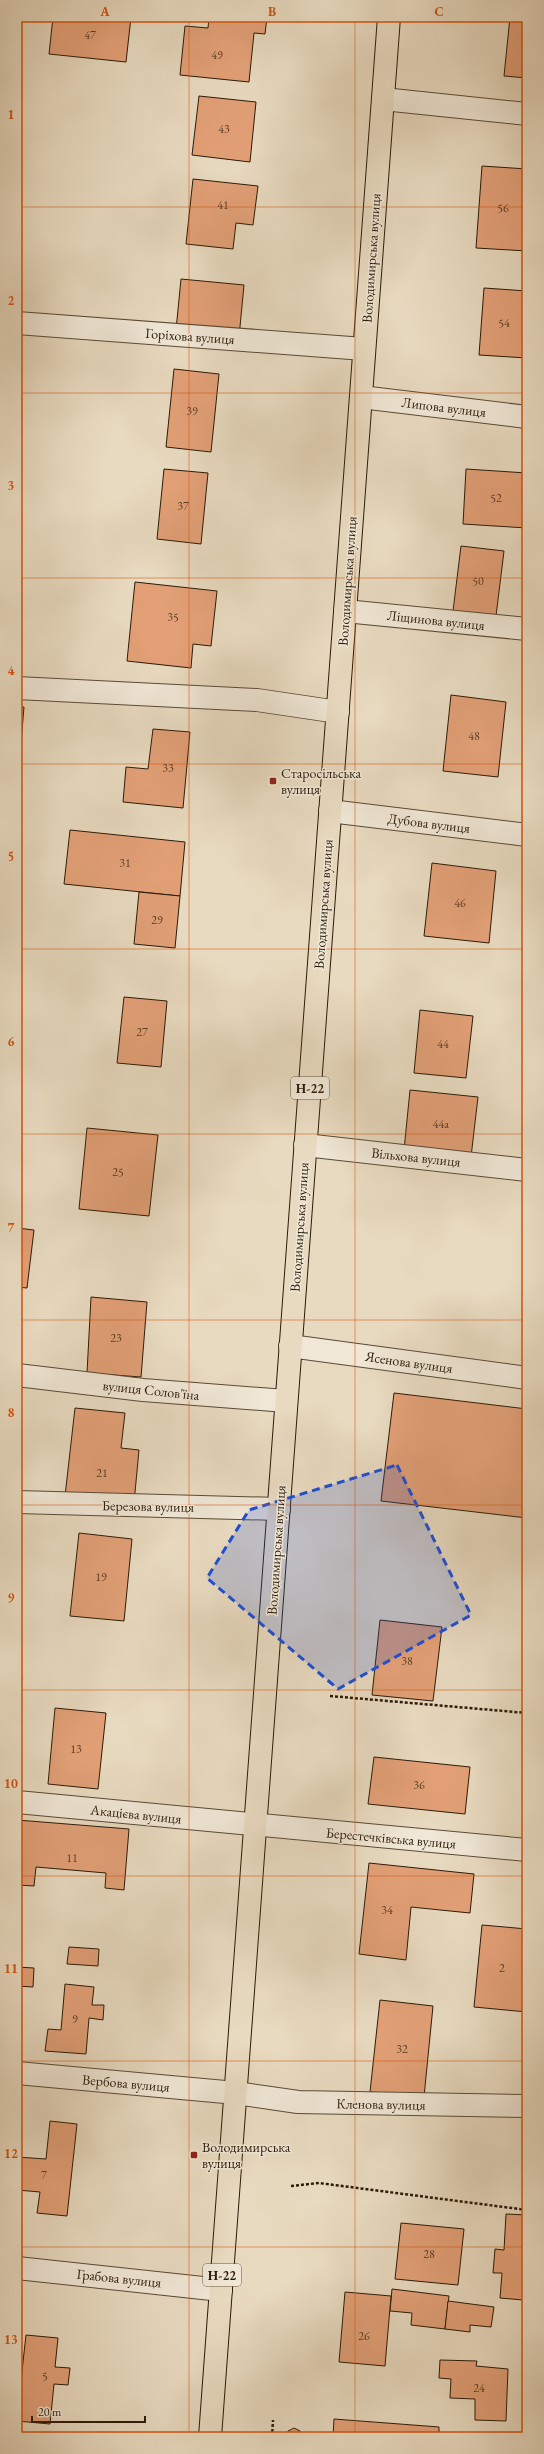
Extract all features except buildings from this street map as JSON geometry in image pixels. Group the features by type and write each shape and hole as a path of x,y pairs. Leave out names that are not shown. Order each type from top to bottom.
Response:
{"main road":[{"name":"Володимирська вулиця","path":"210,2437 389,17"}],"street":[{"path":"383,99 527,114"},
{"name":"Горіхова вулиця","path":"17,323 364,349"},
{"name":"Липова вулиця","path":"361,397 527,417"},
{"name":"Ліщинова вулиця","path":"345,611 527,629"},
{"path":"17,688 257,700 338,712"},
{"name":"Дубова вулиця","path":"330,811 527,835"},
{"name":"Вільхова вулиця","path":"305,1145 527,1170"},
{"name":"Ясенова вулиця","path":"290,1346 527,1378"},
{"name":"вулиця Солов'їна","path":"17,1375 143,1390 286,1401"},
{"name":"Березова вулиця","path":"17,1502 279,1509"},
{"name":"Акацієва вулиця","path":"17,1802 255,1826"},
{"name":"Берестечківська вулиця","path":"255,1826 527,1850"},
{"name":"Вербова вулиця","path":"17,2073 236,2093"},
{"name":"Кленова вулиця","path":"236,2093 298,2102 527,2106"},
{"name":"Грабова вулиця","path":"17,2268 221,2290"}],"path":[{"path":"330,1696 527,1712"},
{"path":"291,2186 319,2183 527,2210"},
{"path":"272,2437 273,2420"}],"highlighted area":[{"path":"397,1465 471,1615 338,1689 207,1578 249,1510"}],"place":[{"name":"Старосільська вулиця","path":"273,781"},
{"name":"Володимирська вулиця","path":"194,2155"}]}
